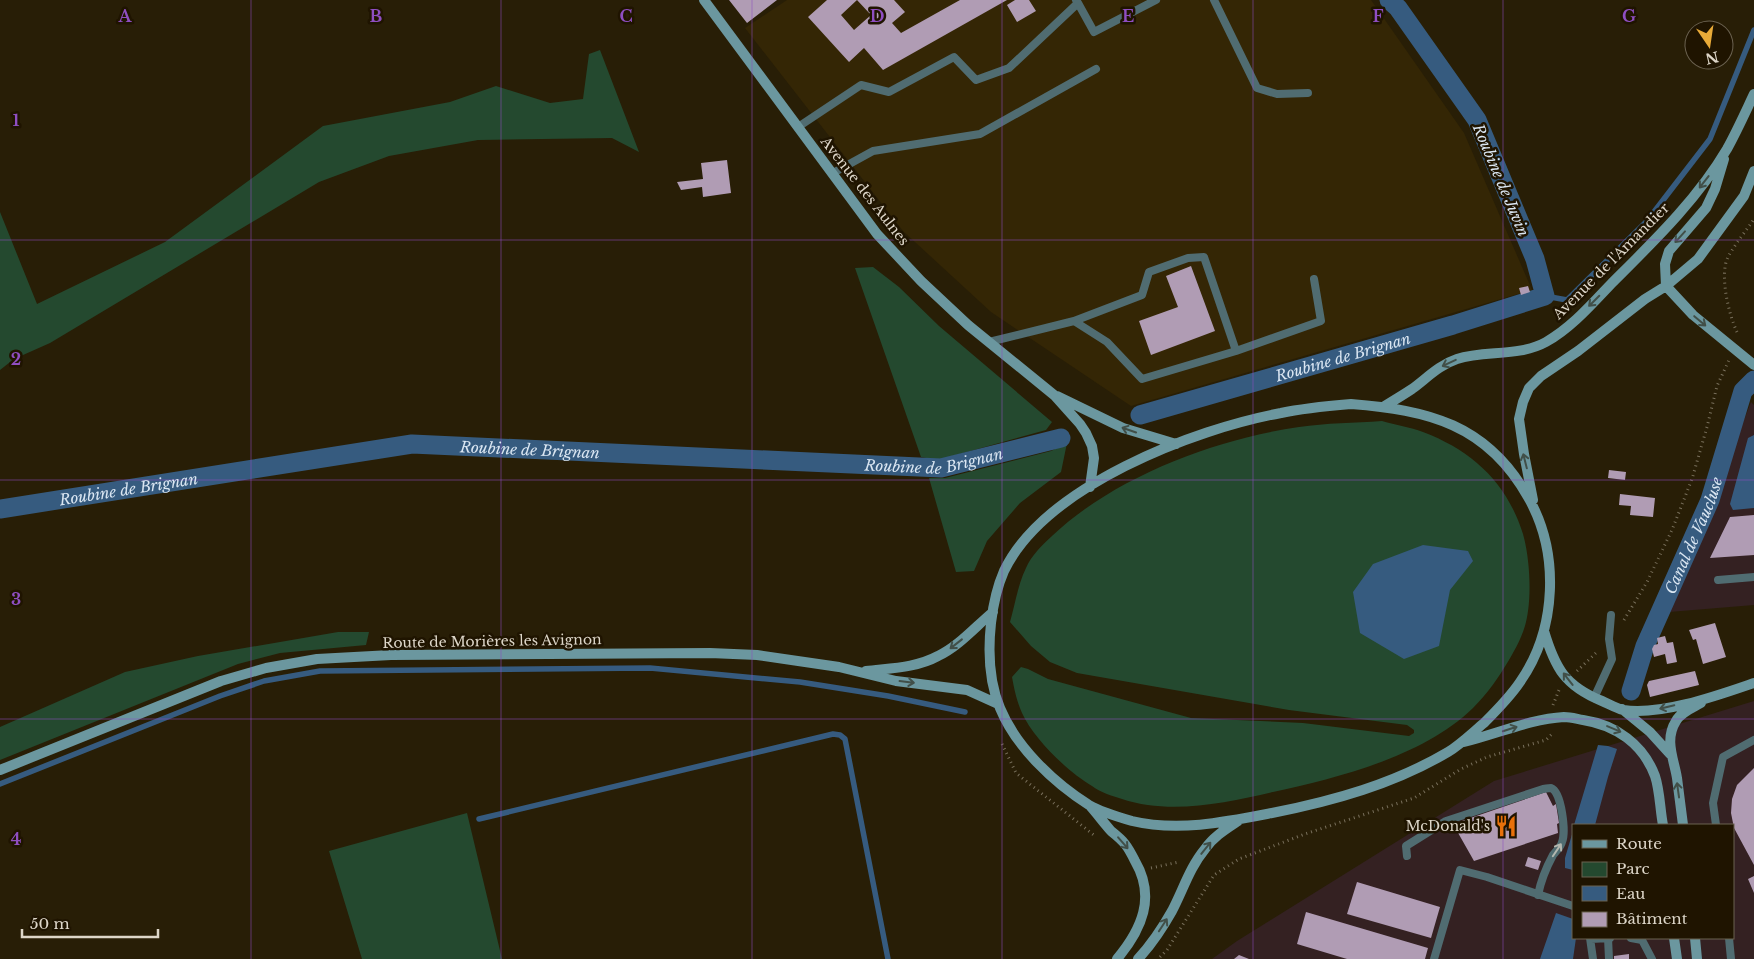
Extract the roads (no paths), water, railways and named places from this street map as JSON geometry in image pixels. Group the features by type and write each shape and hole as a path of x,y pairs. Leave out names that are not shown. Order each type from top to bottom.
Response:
{"main road":[{"name":"Avenue des Aulnes","path":"704,0 878,234 921,281 968,325 1054,395 1080,424 1092,446 1094,458 1090,487"},
{"name":"Avenue de l'Amandier","path":"1383,407 1411,390 1440,367 1474,355 1518,350 1543,343 1558,334 1577,318 1678,214 1706,180 1727,149 1754,94"},
{"path":"1727,149 1715,189 1706,208 1669,251 1665,264 1666,286 1693,315 1754,364"},
{"path":"1091,806 1136,822 1194,825 1299,808 1370,788 1446,754 1463,742 1496,711 1521,681 1534,659 1544,631 1549,605 1549,562 1546,544 1535,509 1519,419 1529,388 1541,376 1578,351 1645,299 1666,286 1698,259 1744,196 1754,171"},
{"name":"Avenue des Aulnes","path":"1054,395 1123,428 1176,444"},
{"path":"1117,959 1136,933 1144,910 1145,888 1141,872 1126,845 1091,806 1041,767 1025,749 1007,722 998,704 990,669 990,632 993,612 1004,572 1031,532 1066,501 1115,471 1176,444 1216,430 1278,413 1351,404 1409,410 1438,418 1464,430 1480,440 1509,466 1535,509"},
{"path":"860,671 907,666 939,656 993,612"},
{"path":"1544,631 1555,661 1574,687 1622,710 1650,732 1670,754"},
{"name":"Route de Morières les Avignon","path":"0,770 221,681 266,668 317,659 392,655 710,653 756,655 860,671 896,681 967,690 998,704"},
{"path":"1622,710 1658,709 1710,698 1754,682"},
{"path":"1683,824 1676,775 1670,754 1670,740 1676,721 1681,714 1710,698"},
{"path":"1463,742 1526,724 1567,717 1594,722 1621,732 1633,742 1649,762 1656,778 1663,824"},
{"path":"1138,959 1172,911 1194,864 1205,848 1219,834 1240,819"},
{"path":"1674,939 1677,959"},
{"path":"1696,939 1697,959"}],"lane":[{"path":"798,127 860,85 889,92 954,57 976,80 1009,68 1077,1 1094,32 1156,0"},
{"path":"1214,0 1256,88 1277,94 1308,93"},
{"path":"833,173 873,151 980,134 1096,69"},
{"path":"989,342 1074,322 1142,295 1149,272 1188,258 1204,257 1236,351"},
{"path":"1074,322 1107,342 1142,379 1236,351 1321,321 1314,279"},
{"path":"1718,580 1754,576"},
{"path":"1594,698 1612,659 1609,639 1611,615"},
{"path":"1716,824 1713,803 1723,757 1754,740"},
{"path":"1407,856 1406,846 1446,821 1543,788 1550,788 1556,792 1560,800 1563,818 1563,842 1542,877 1538,894"},
{"path":"1434,959 1460,870 1487,877 1572,906"},
{"path":"1591,939 1593,959"},
{"path":"1609,939 1609,959"},
{"path":"1636,939 1642,940 1652,959"},
{"path":"1729,939 1731,959"}],"water":[{"path":"1754,435 1754,508 1733,510 1730,504 1748,438"},
{"path":"1423,545 1468,551 1473,561 1450,590 1439,646 1404,659 1360,633 1353,592 1373,564"},
{"path":"1598,745 1617,749 1595,824 1574,824"},
{"path":"1572,834 1572,870 1565,868 1565,858"},
{"path":"1556,913 1572,919 1572,939 1576,939 1573,959 1540,959"}],"waterway":[{"name":"Roubine de Brignan","path":"1140,415 1453,325 1545,296 1535,259 1477,120 1398,8 1389,0"},
{"path":"1545,296 1567,300 1647,221 1710,139 1754,30"},
{"name":"Canal de Vaucluse","path":"1631,691 1645,646 1710,500 1743,391 1754,380"},
{"name":"Roubine de Brignan","path":"0,509 412,444 941,468 1061,438"},
{"path":"0,784 220,696 264,681 320,671 650,668 800,682 888,696 965,712"},
{"path":"479,819 833,734 840,735 845,739 888,959"}],"place":[{"name":"McDonald's","path":"1506,826"}],"water label":[{"name":"Roubine de Juvin","path":"1501,180"}]}
